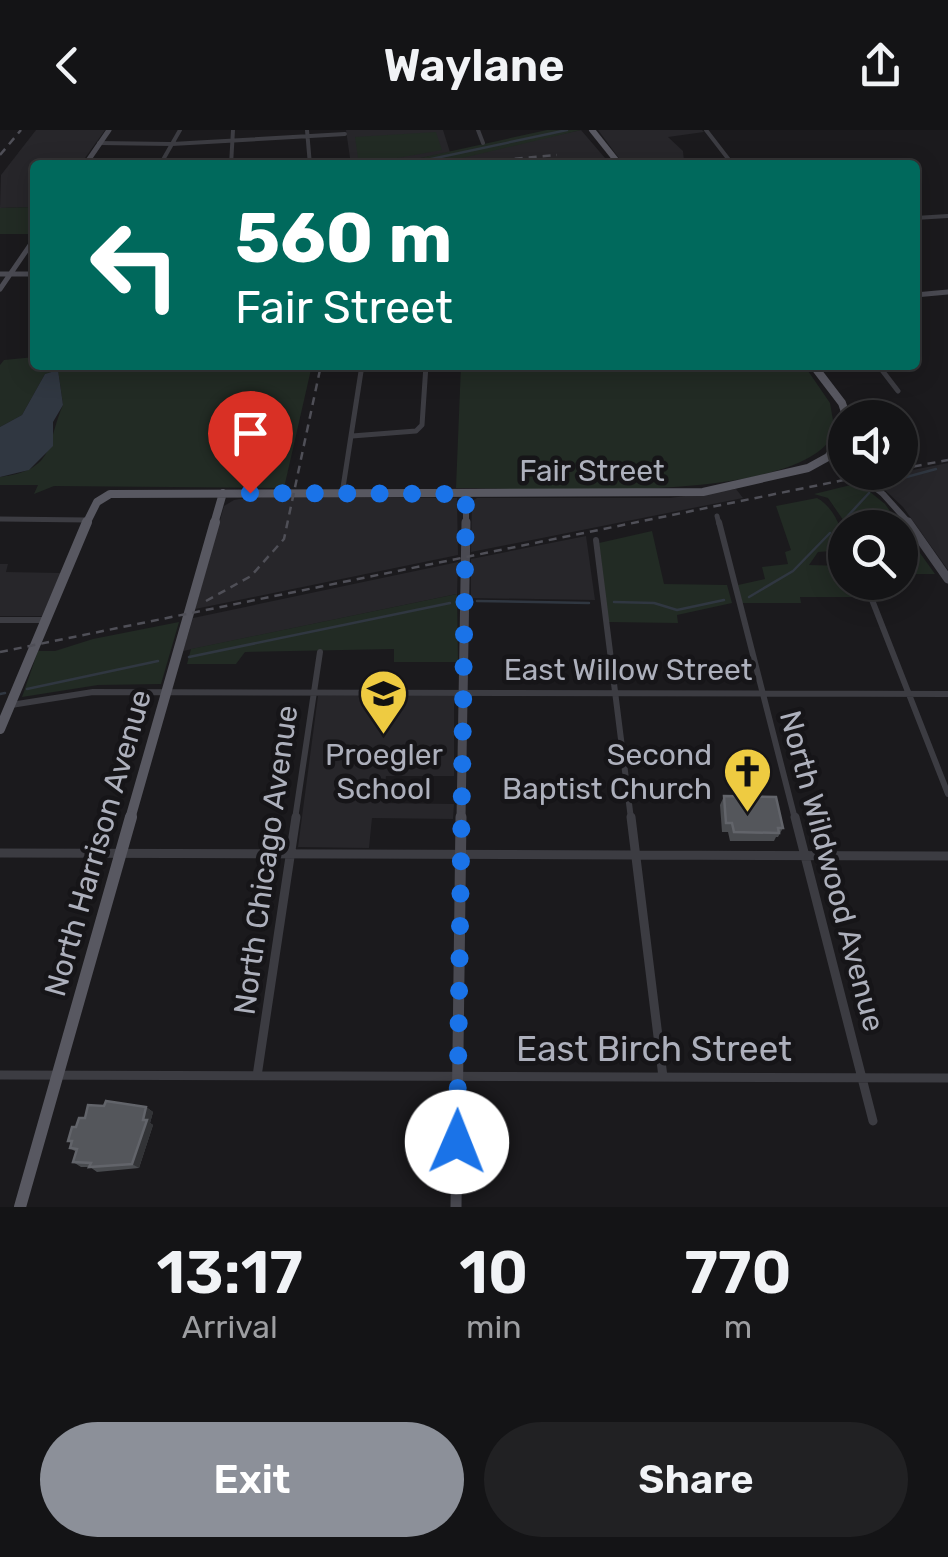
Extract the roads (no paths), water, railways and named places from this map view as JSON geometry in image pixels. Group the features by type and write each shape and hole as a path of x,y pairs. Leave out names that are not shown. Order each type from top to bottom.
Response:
{"main road":[{"path":"592,130 616,160"},
{"path":"10,274 30,245"},
{"path":"920,294 948,292"},
{"path":"817,370 840,400"},
{"name":"Fair Street","path":"88,520 97,502 110,494 703,492 778,477 828,457"},
{"path":"878,490 907,520 948,578"},
{"name":"North Harrison Avenue","path":"20,1207 224,493"},
{"path":"0,729 88,520"}],"street":[{"path":"88,160 109,130"},
{"path":"163,160 180,130"},
{"path":"231,160 233,130"},
{"path":"478,130 483,144"},
{"path":"706,130 729,160"},
{"path":"100,143 172,144 308,133 345,134"},
{"path":"308,133 310,160"},
{"path":"920,218 948,216"},
{"path":"0,274 30,275"},
{"path":"0,289 10,274"},
{"path":"342,494 361,370"},
{"path":"352,436 416,431 422,426 426,370"},
{"path":"882,370 898,392"},
{"path":"456,1207 466,494"},
{"name":"North Wildwood Avenue","path":"716,516 873,1121"},
{"path":"0,519 88,520"},
{"path":"596,540 663,1077"},
{"path":"872,600 948,794"},
{"path":"0,620 46,620"},
{"name":"North Chicago Avenue","path":"257,1076 320,652"},
{"name":"East Willow Street","path":"10,705 94,692 948,694"},
{"path":"0,854 948,856"},
{"name":"East Birch Street","path":"0,1075 948,1078"}],"waterway":[{"path":"426,160 567,130"},
{"path":"918,474 936,469"},
{"path":"853,510 869,493"},
{"path":"749,597 793,571 828,535"},
{"path":"614,602 654,603 677,610 724,600"},
{"path":"477,601 589,603"},
{"path":"189,657 450,603"},
{"path":"27,689 158,661"},
{"path":"0,694 5,693"}],"railway":[{"path":"0,155 21,130"},
{"path":"501,160 557,155"},
{"path":"206,601 251,576 284,539 320,370"},
{"path":"918,466 948,460"},
{"path":"0,652 828,483"}],"place":[{"name":"Proegler School","path":"384,736"},
{"name":"Second Baptist Church","path":"747,814"}]}
